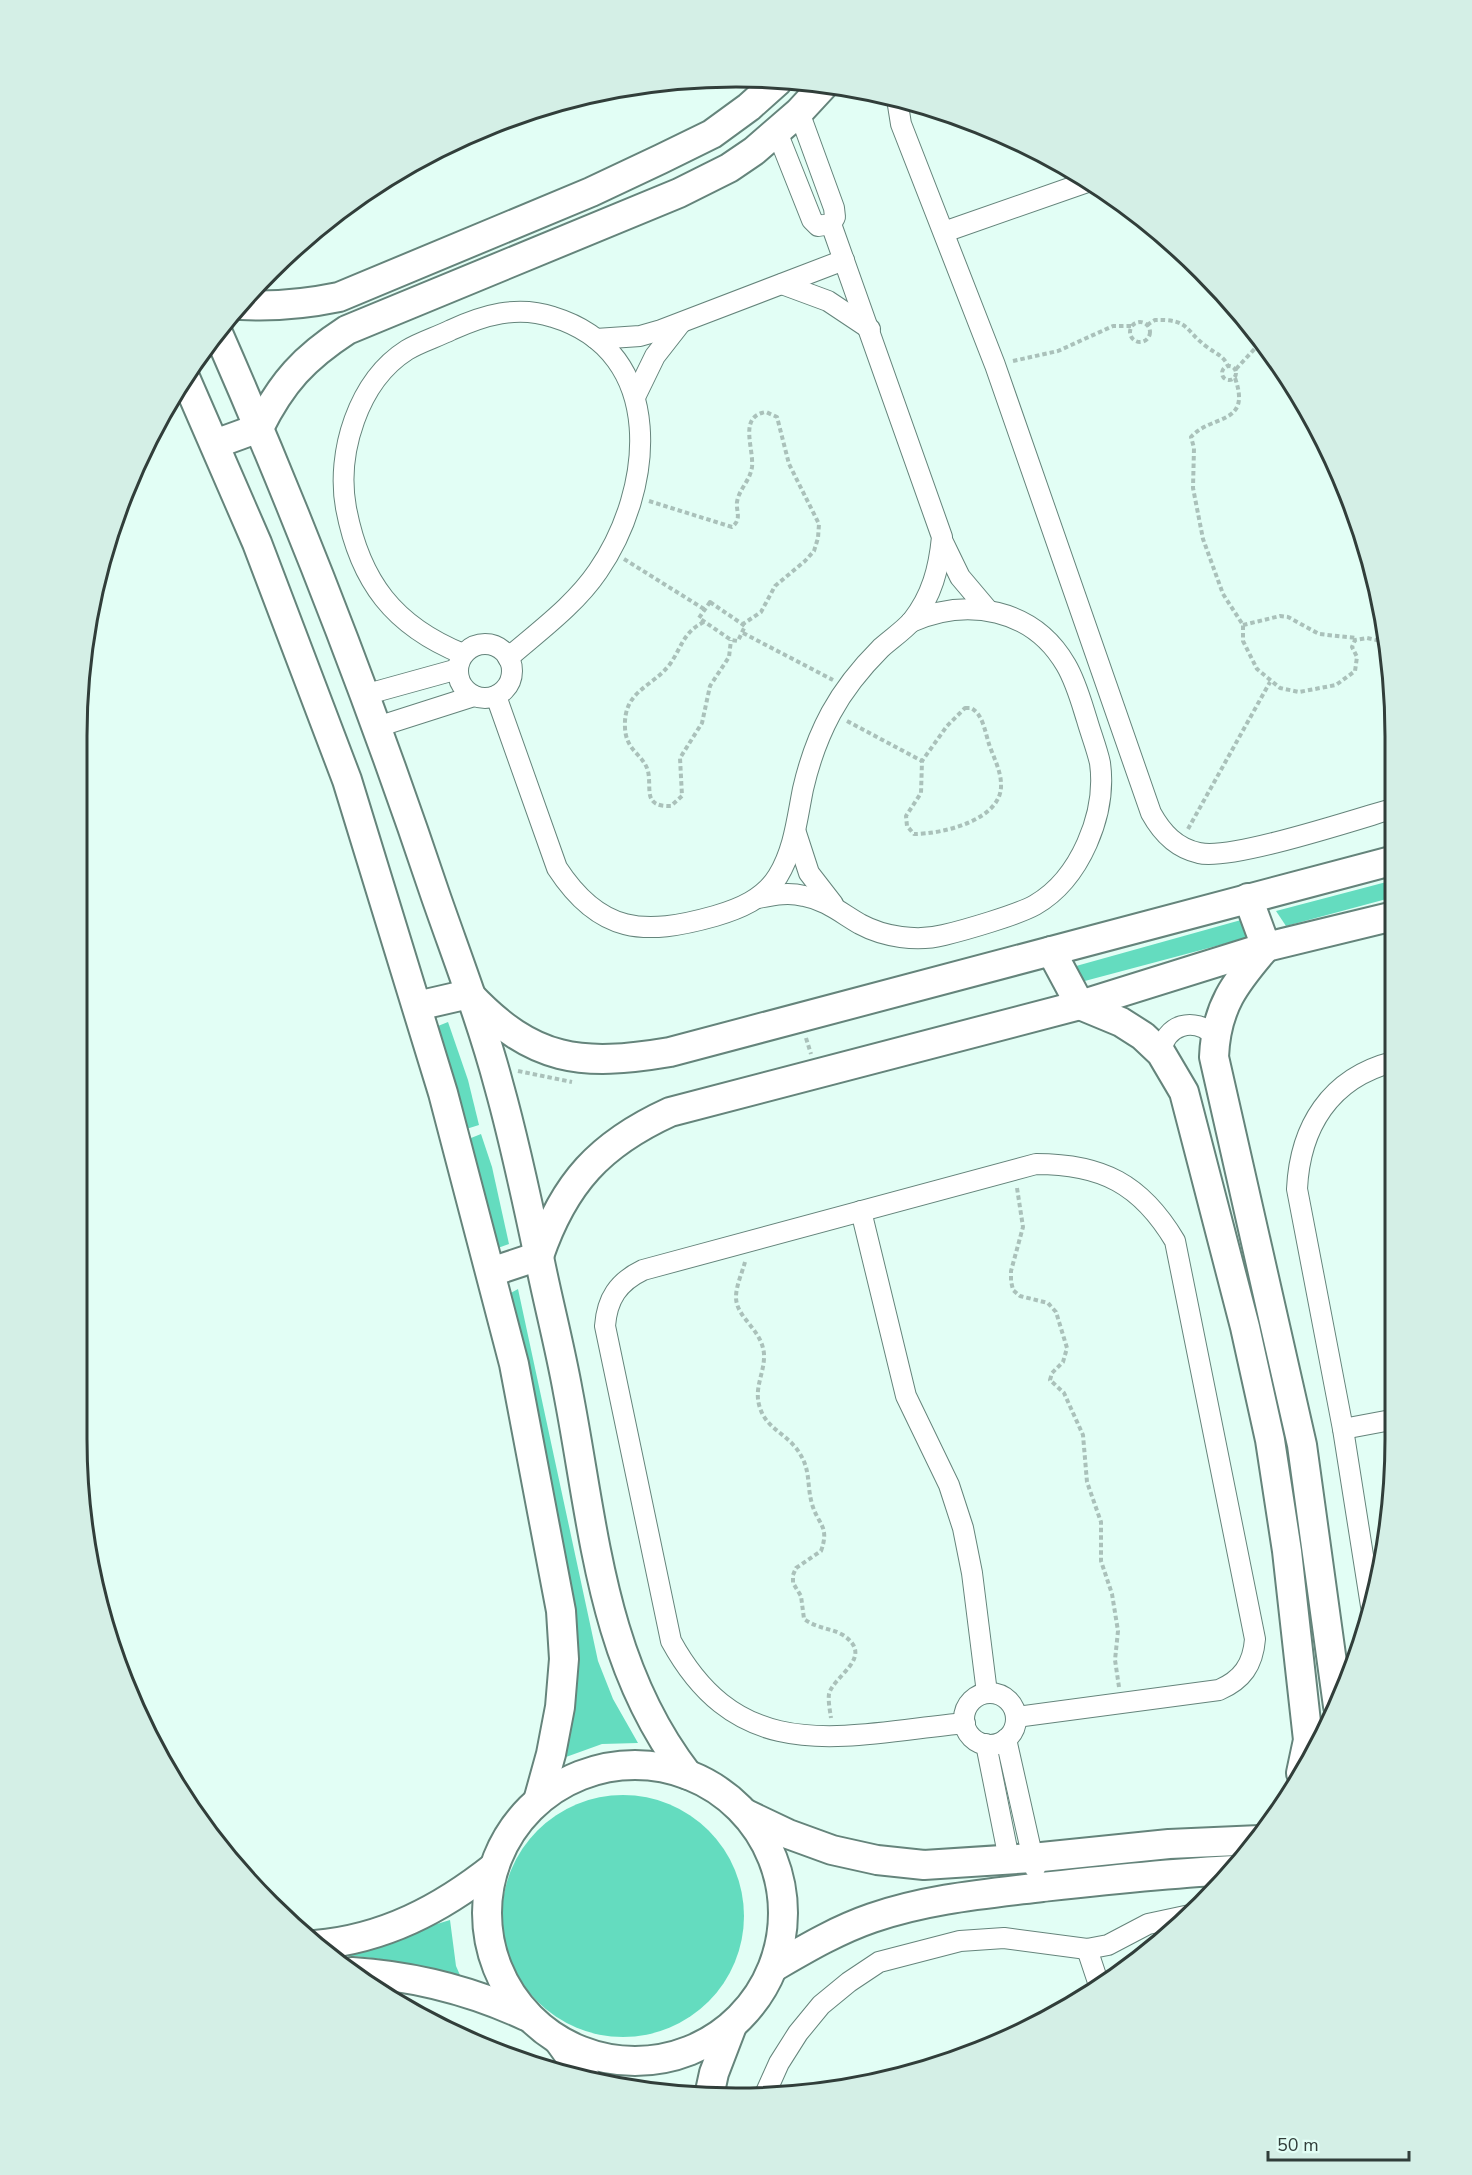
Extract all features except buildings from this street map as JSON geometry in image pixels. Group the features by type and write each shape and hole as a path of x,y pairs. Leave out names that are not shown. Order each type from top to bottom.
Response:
{"street":[{"path":"251,305 270,307 305,304 339,297 591,192 712,134 770,88"},
{"path":"215,444 259,428 274,398 294,371 319,348 347,330 679,193 729,168 777,132 817,93"},
{"path":"898,108 901,124 995,365 1151,813 1168,837 1179,845 1200,854 1223,855 1385,811"},
{"path":"799,112 835,212 831,224 942,537 960,577 987,609"},
{"path":"777,132 812,220 818,226 831,224"},
{"path":"944,232 1079,185"},
{"path":"596,339 640,336 844,260"},
{"path":"782,284 828,301 870,329"},
{"path":"474,696 463,688 460,662 398,616 377,590 360,556 346,506 344,474 346,450 361,405 381,375 406,350 479,318 503,312 528,312 552,316 596,339 619,364 636,395 640,429 633,496 611,550 581,592 508,658"},
{"path":"636,395 655,356 681,322"},
{"path":"221,341 301,528 377,727 498,1082 522,1171 568,1389 608,1612 624,1661 644,1708 670,1752 688,1775"},
{"path":"189,386 257,543 347,780 443,1093 514,1364 561,1611 564,1659 560,1707 551,1754 538,1801"},
{"path":"759,898 777,879 789,856 811,760 831,712 847,687 880,650 911,622 934,582 940,560 942,537"},
{"path":"795,830 809,873 837,908 860,924 886,934 914,939 942,936 1034,906 1068,874 1081,854 1097,810 1100,763 1076,683 1058,654 1032,629 987,609 949,609 911,622"},
{"path":"364,695 460,662 483,644 497,647 508,658 511,665 511,680 496,696 489,698 474,696 377,727"},
{"path":"496,696 557,868 570,888 586,905 607,918 629,926 652,929 676,927 734,911 759,898 784,894 803,895 837,908"},
{"path":"469,994 494,1020 523,1040 555,1053 590,1060 630,1058 670,1052 1385,863"},
{"path":"1248,898 1266,947"},
{"path":"539,1256 550,1224 566,1195 586,1168 611,1145 639,1126 670,1112 1080,1005 1266,947 1385,918"},
{"path":"1266,947 1235,984 1222,1009 1215,1036 1216,1077 1277,1328 1302,1445 1336,1688"},
{"path":"1051,951 1080,1005 1121,1022 1143,1036 1161,1053 1184,1092 1245,1327 1270,1440 1287,1551 1308,1740 1306,1748"},
{"path":"417,1006 469,994"},
{"path":"1161,1053 1166,1036 1182,1025 1200,1025 1215,1036"},
{"path":"1368,1587 1342,1429 1297,1189 1298,1165 1313,1121 1327,1101 1344,1085 1364,1072 1385,1065"},
{"path":"964,1723 834,1736 805,1737 777,1732 750,1722 718,1702 703,1689 685,1666 671,1641 605,1326 611,1298 630,1276 643,1270 1036,1164 1064,1164 1092,1169 1118,1180 1141,1196 1160,1217 1175,1240 1255,1639 1254,1653 1242,1676 1219,1690 1016,1717"},
{"path":"861,1211 906,1396 944,1474 963,1528 972,1573 987,1693"},
{"path":"490,1272 539,1256"},
{"path":"1342,1429 1385,1421"},
{"path":"987,1693 1007,1699 1016,1717 1014,1730 1006,1739 986,1744 972,1737 964,1723 969,1703 987,1693"},
{"path":"1006,1739 1021,1859"},
{"path":"986,1744 1021,1859 1039,1887"},
{"path":"368,1974 420,1980 495,2001 530,2018 557,2039 590,2054 634,2062 660,2060 686,2053 710,2042 732,2026 757,2000 774,1967 781,1941 784,1914 781,1887 774,1860 762,1836 745,1814 719,1791 688,1775 662,1768 636,1765 609,1767 584,1774 560,1785 538,1801 514,1827 494,1867 488,1893 487,1920 490,1947 500,1973 513,1997 530,2018"},
{"path":"745,1814 788,1834 832,1850 878,1860 924,1865 1021,1859 1249,1836"},
{"path":"970,1862 976,1894"},
{"path":"327,1943 371,1935 404,1924 436,1908 494,1867"},
{"path":"774,1967 821,1940 870,1918 922,1903 976,1894 1222,1869"},
{"path":"768,2087 788,2048 821,2006 849,1982 879,1962 960,1941 982,1939 1004,1938 1088,1949 1108,1945 1148,1924 1173,1919"},
{"path":"1088,1949 1097,1979"},
{"path":"711,2087 732,2026"},
{"path":"557,2039 579,2069"}],"path":[{"path":"1147,325 1155,320 1179,322 1191,330 1210,349 1218,353 1228,366 1236,369"},
{"path":"995,365 1058,351 1113,326 1132,326 1140,322 1147,325"},
{"path":"1132,326 1132,338 1143,342 1150,337 1147,325"},
{"path":"1256,348 1236,369 1235,378 1239,395 1235,411 1224,421 1196,432 1191,437 1194,448 1193,488 1203,539 1220,587 1242,625 1243,641 1250,656 1262,676 1270,682 1289,691 1336,685 1355,671 1357,657 1352,645 1358,639"},
{"path":"1228,366 1222,372 1223,376 1231,380 1235,378"},
{"path":"633,496 732,527 739,518 739,495 752,467 749,434 751,420 755,415 766,412 777,417 789,464 819,524 818,538 814,550 805,561 775,586 761,612 743,624"},
{"path":"611,550 704,609"},
{"path":"708,603 713,603 743,624 745,629 738,641 731,640 699,618 704,609 708,603"},
{"path":"1242,625 1280,616 1288,617 1319,634 1377,640"},
{"path":"704,622 686,635 670,663 638,691 627,711 625,726 627,742 648,773 650,797 663,807 671,807 682,796 680,758 702,723 710,686 729,657 731,640"},
{"path":"743,633 847,687"},
{"path":"1179,845 1270,682"},
{"path":"971,708 980,717 1002,782 998,799 982,818 927,834 914,834 907,826 906,816 921,793 922,761 959,712 971,708"},
{"path":"831,712 922,761"},
{"path":"798,1018 812,1057 800,1060"},
{"path":"509,1073 515,1070 555,1080 579,1082"},
{"path":"1013,1171 1023,1227 1011,1271 1011,1281 1013,1290 1020,1296 1048,1303 1056,1312 1066,1348 1063,1362 1050,1378 1072,1407 1083,1435 1087,1482 1101,1522 1101,1561 1112,1594 1118,1630 1116,1660 1121,1703"},
{"path":"752,1241 736,1295 739,1309 762,1341 764,1361 757,1394 760,1408 766,1420 787,1438 802,1457 810,1479 812,1504 825,1533 821,1551 796,1568 792,1575 793,1583 801,1596 804,1619 819,1628 842,1634 850,1641 854,1650 854,1660 849,1670 832,1687 829,1695 834,1736"}],"green space":[{"path":"1385,882 1385,899 1286,926 1276,911"},
{"path":"1241,920 1250,937 1081,982 1069,968"},
{"path":"448,1022 468,1080 479,1125 463,1130 433,1028"},
{"path":"481,1134 492,1167 509,1244 495,1249 466,1140"},
{"path":"518,1289 598,1661 613,1699 638,1743 602,1744 566,1757 574,1706 505,1296"},
{"path":"611,1795 635,1795 658,1800 680,1809 709,1830 724,1849 735,1870 742,1892 744,1916 742,1940 735,1962 724,1983 709,2002 680,2023 658,2032 635,2037 611,2037 588,2032 566,2023 546,2010 529,1993 516,1973 507,1951 502,1928 502,1904 507,1881 516,1859 529,1839 546,1822 566,1809 588,1800"},
{"path":"450,1920 456,1966 463,1982 407,1964 348,1956 348,1951"}]}
